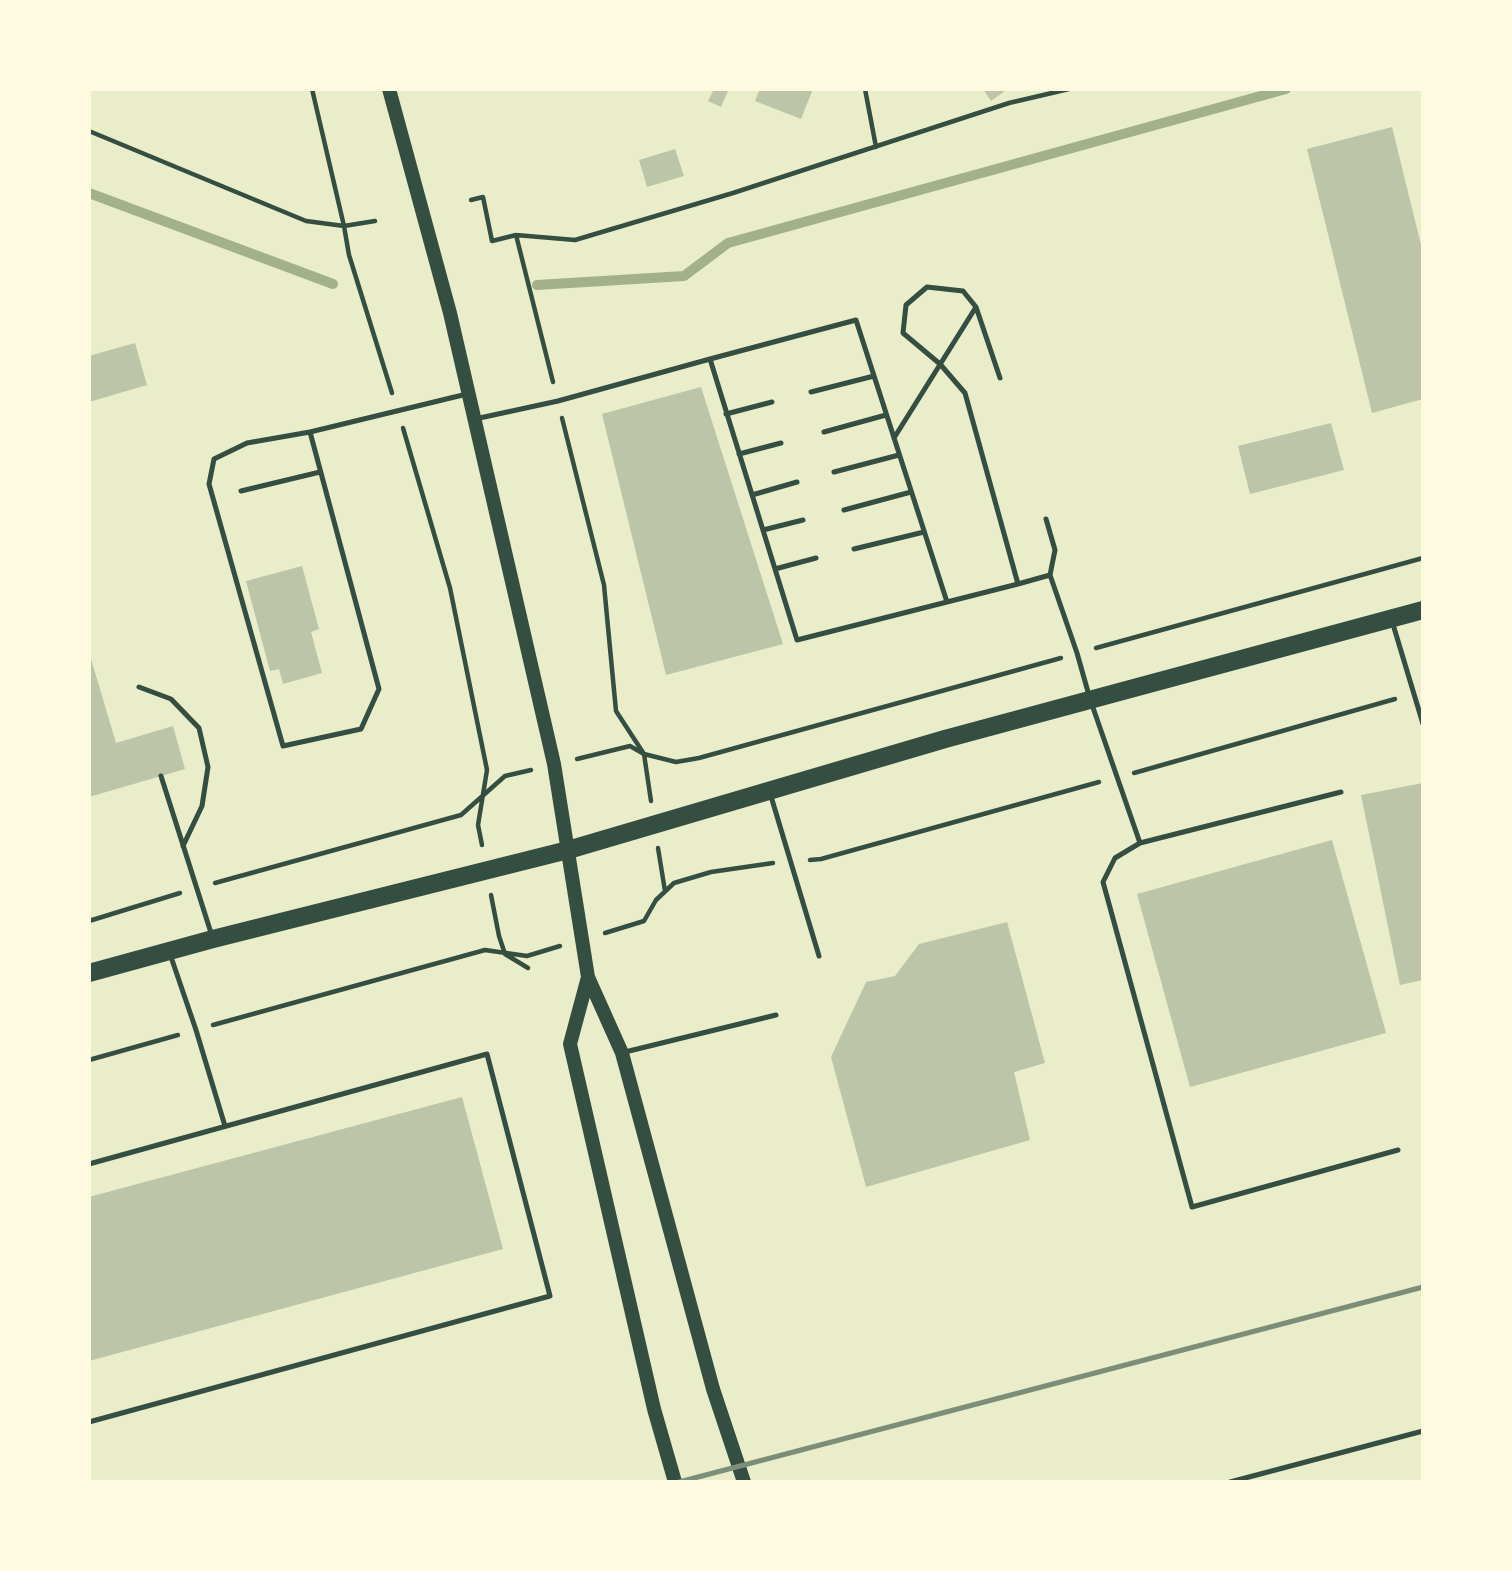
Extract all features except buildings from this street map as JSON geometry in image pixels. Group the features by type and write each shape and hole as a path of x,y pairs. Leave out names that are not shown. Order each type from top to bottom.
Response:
{"main road":[{"path":"388,89 446,300 554,764 588,977 622,1053 713,1389 744,1482"},
{"path":"89,972 568,850 1090,699 1423,610"},
{"path":"588,977 570,1044 654,1409 676,1482"}],"lane":[{"path":"1000,378 976,307 963,291 927,287 906,305 903,333 940,364 965,393 1018,584"},
{"path":"894,438 976,307"},
{"path":"474,419 558,401 856,320 947,602"},
{"path":"710,359 797,640 1050,575"},
{"path":"811,392 874,376"},
{"path":"310,432 379,689 361,729 283,746 209,484 214,459 247,443 310,432 468,394"},
{"path":"726,414 772,402"},
{"path":"824,432 886,415"},
{"path":"739,454 782,443"},
{"path":"834,472 899,455"},
{"path":"241,491 320,472"},
{"path":"752,495 797,482"},
{"path":"844,510 911,492"},
{"path":"1046,519 1055,550 1050,575 1140,843"},
{"path":"763,530 803,520"},
{"path":"854,549 924,532"},
{"path":"775,569 816,558"},
{"path":"1392,618 1423,724"},
{"path":"139,687 171,699 199,728 208,767 202,806 183,846"},
{"path":"161,776 213,939"},
{"path":"769,790 819,956"},
{"path":"1341,792 1140,843 1115,858 1103,882 1192,1208 1398,1150"},
{"path":"169,951 225,1126"},
{"path":"622,1053 776,1015"},
{"path":"89,1164 487,1054 550,1296 89,1422"},
{"path":"1230,1482 1423,1431"}],"path":[{"path":"865,89 876,147"},
{"path":"471,200 483,197 492,241 516,235 575,240 733,193 1009,103 1069,89"},
{"path":"89,131 306,221 344,226 375,221"},
{"path":"516,235 604,585 616,711 644,754 645,761"},
{"path":"636,925 644,920 656,900 674,883 711,872 821,859 1413,693"},
{"path":"630,746 644,754 676,762 699,758"},
{"path":"478,825 486,770"},
{"path":"239,876 461,815 505,776"},
{"path":"663,883 665,892"},
{"path":"89,922 166,897"},
{"path":"499,936 505,954 527,968"},
{"path":"242,1016 485,950 527,956"},
{"path":"89,1060 173,1037"}],"waterway":[{"path":"537,285 684,276 728,243 1286,89"},
{"path":"89,193 333,284"}],"railway":[{"path":"679,1482 1423,1287"}]}
